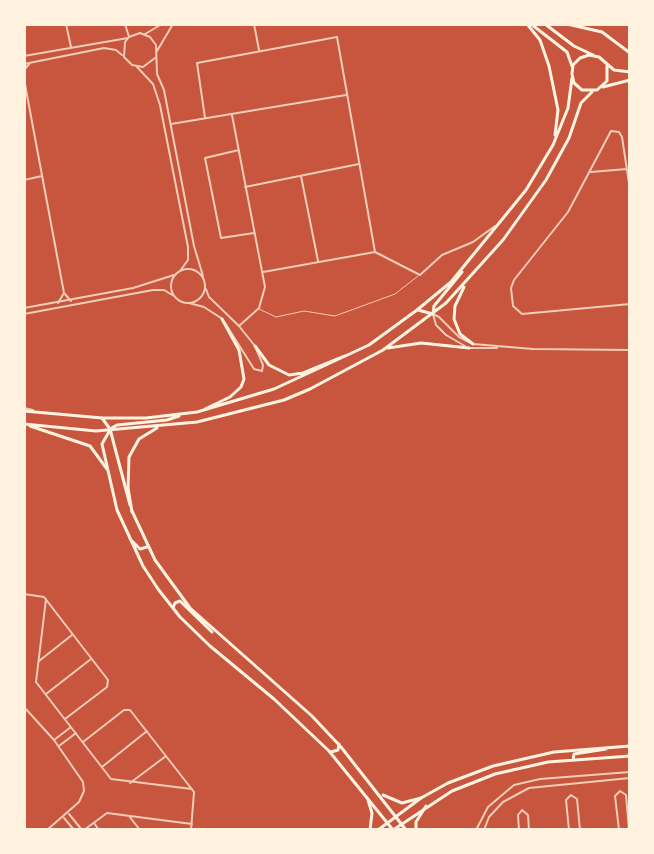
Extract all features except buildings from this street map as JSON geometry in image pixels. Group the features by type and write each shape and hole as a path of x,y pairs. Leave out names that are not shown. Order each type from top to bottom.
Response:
{"main road":[{"path":"433,314 433,308 456,282 465,267 526,190 553,145 571,99 572,70 567,52 529,24"},
{"path":"529,24 542,45 556,99 558,119 553,145"},
{"path":"545,24 574,46 594,55 607,66 619,72 630,72"},
{"path":"567,24 602,32 630,54"},
{"path":"572,70 579,58 594,55"},
{"path":"601,88 608,76 607,66"},
{"path":"572,78 577,87 592,92"},
{"path":"117,427 197,422 273,403 310,389 383,350 433,314 472,276 533,201 569,138 581,103 592,92 630,80"},
{"path":"24,410 53,415 102,418 183,414 254,397 355,353 417,310 465,267"},
{"path":"472,276 455,306 454,319 460,334 473,345"},
{"path":"417,310 433,314"},
{"path":"197,412 230,397 241,387 244,379 239,350 222,319"},
{"path":"383,350 411,343 469,348"},
{"path":"255,346 269,365 289,375 303,373 330,360 355,353"},
{"path":"25,424 67,429 110,429 167,420 183,414"},
{"path":"102,418 110,429 132,512 147,546 170,584 217,634"},
{"path":"25,424 90,446 107,469"},
{"path":"132,512 128,488 129,457 139,439 160,426"},
{"path":"110,429 102,441 117,510 143,566 173,609 210,646 274,699 329,751 393,830 426,806 452,791 495,774 529,764 630,756"},
{"path":"129,538 140,549 147,546"},
{"path":"173,609 175,603 180,602 312,716 339,744 377,790 406,830"},
{"path":"329,751 338,750 339,744"},
{"path":"378,830 421,798 448,783 509,761 554,752 630,746"},
{"path":"573,760 574,754 602,751 608,748"},
{"path":"377,790 384,797 402,802 421,798"},
{"path":"365,793 372,813 370,830"},
{"path":"416,830 416,822 426,806"}],"street":[{"path":"66,24 71,47"},
{"path":"124,57 123,47 129,38 125,24"},
{"path":"24,56 129,38 145,34 162,24"},
{"path":"24,314 153,290 164,290 181,301 204,307 222,319 236,336 254,369 260,372 263,365 255,346 239,326 209,297 194,246 171,124 157,74 155,58 173,24"},
{"path":"254,24 259,50"},
{"path":"145,34 154,40 157,51"},
{"path":"205,118 197,63 337,37 375,252"},
{"path":"24,64 108,48 116,50 153,84 160,105 188,247 188,260 180,271 149,285 24,308"},
{"path":"137,67 148,66 155,58"},
{"path":"24,70 31,63"},
{"path":"24,79 64,293 71,301"},
{"path":"171,124 346,95"},
{"path":"232,115 263,272 264,295 258,308 239,326"},
{"path":"630,190 622,137 619,132 614,131 608,134 591,172 551,235 512,284 513,306 522,314 630,304"},
{"path":"239,150 205,158 221,238 254,233"},
{"path":"245,186 359,164"},
{"path":"591,172 628,169"},
{"path":"24,180 42,176"},
{"path":"301,176 318,262"},
{"path":"263,272 375,252 420,275 442,255 473,242 503,220"},
{"path":"180,271 192,269 203,276"},
{"path":"174,275 171,283 174,296"},
{"path":"189,303 200,299 206,289"},
{"path":"58,303 64,293"},
{"path":"433,314 439,316 459,337 473,345 630,350"},
{"path":"433,314 436,326 446,335 469,348 504,347"},
{"path":"24,594 46,599 108,680 107,687 65,719"},
{"path":"46,599 36,682 101,767 112,780 192,789"},
{"path":"38,662 72,635"},
{"path":"46,695 91,659"},
{"path":"24,707 59,746 84,786 79,802 64,818 47,830"},
{"path":"83,742 126,709 130,710 192,789 195,799 191,830"},
{"path":"54,740 71,727"},
{"path":"101,767 147,731"},
{"path":"59,746 76,734"},
{"path":"130,783 166,756"},
{"path":"624,772 626,776 624,779"},
{"path":"476,830 488,807 514,785 540,779 624,772 630,775 624,779 541,787 519,792 495,810 484,830"},
{"path":"619,830 615,796 620,791 626,795 629,830"},
{"path":"569,830 566,800 571,795 577,800 580,830"},
{"path":"519,830 518,815 522,810 528,815 529,830"},
{"path":"69,813 83,830 107,813 192,824"},
{"path":"129,816 140,830"},
{"path":"64,818 74,830"},
{"path":"94,823 99,830"}],"lane":[{"path":"258,308 276,316 304,311 335,316 395,294 420,275"}]}
